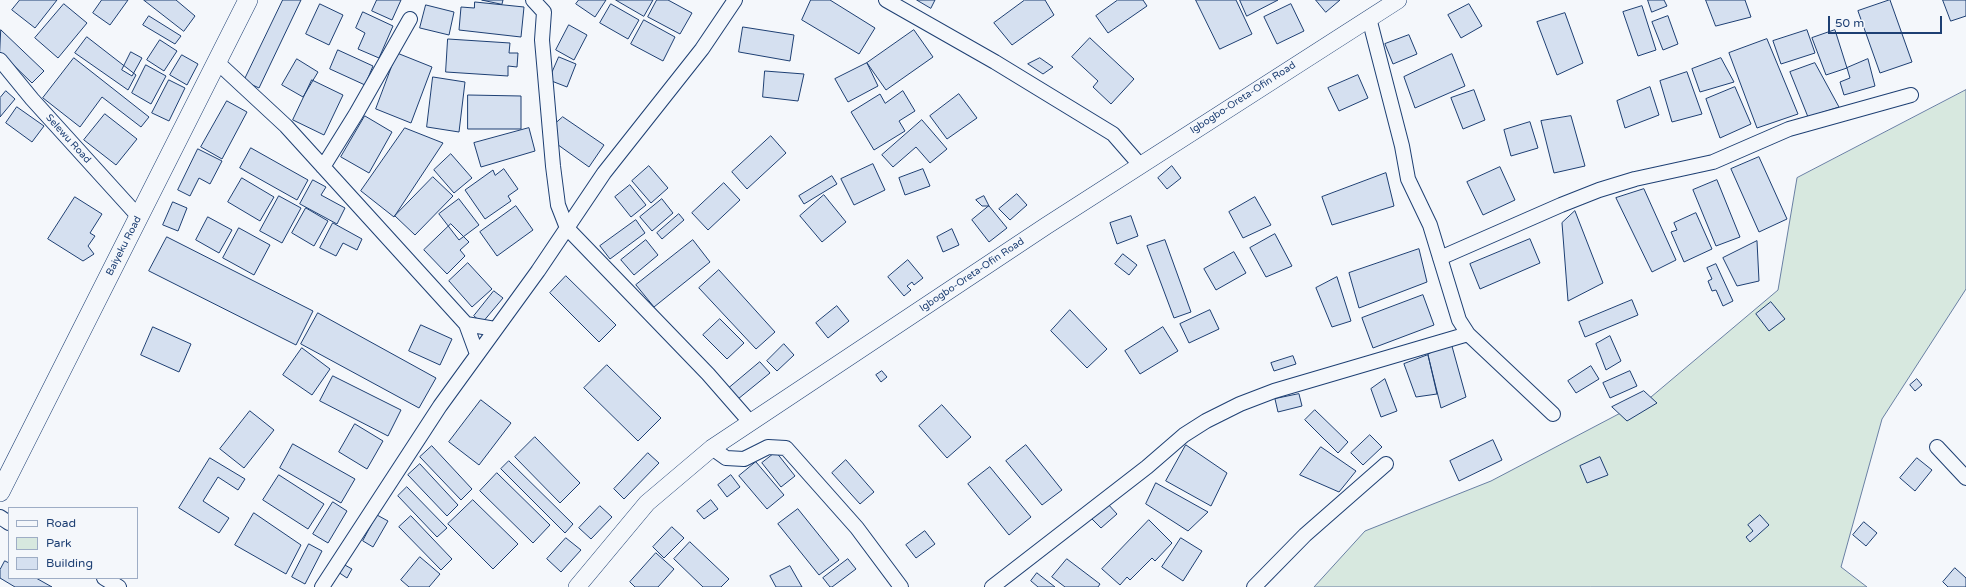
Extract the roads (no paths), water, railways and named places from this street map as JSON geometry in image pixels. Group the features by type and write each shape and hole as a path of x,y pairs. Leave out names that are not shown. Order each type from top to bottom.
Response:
{"main road":[{"name":"Baiyeku Road","path":"0,492 248,0"}],"street":[{"path":"533,0 544,12 542,40 552,166 558,205 567,228 708,374 750,422"},
{"path":"322,587 440,406 567,228 604,173 702,49 735,0"},
{"path":"886,0 995,62 1113,134 1140,165"},
{"name":"Igbogbo-Oreta-Ofin Road","path":"577,587 647,503 712,448 1140,165 1398,0"},
{"path":"323,167 356,114 410,18"},
{"path":"1368,18 1402,146 1408,179 1430,225 1459,320 1468,334 1554,414"},
{"name":"Selewu Road","path":"0,60 32,99 139,217"},
{"path":"217,62 286,126 466,324 477,354"},
{"path":"1440,258 1599,190 1635,179 1713,162 1789,129 1911,95"},
{"path":"466,324 495,329"},
{"path":"992,587 1147,467 1184,436 1206,421 1240,404 1274,391 1468,334"},
{"path":"712,448 726,458 744,459 768,447 786,448 857,528 901,587"},
{"path":"1937,447 1966,478"},
{"path":"1254,587 1305,535 1386,464"},
{"path":"106,579 119,587"}]}
